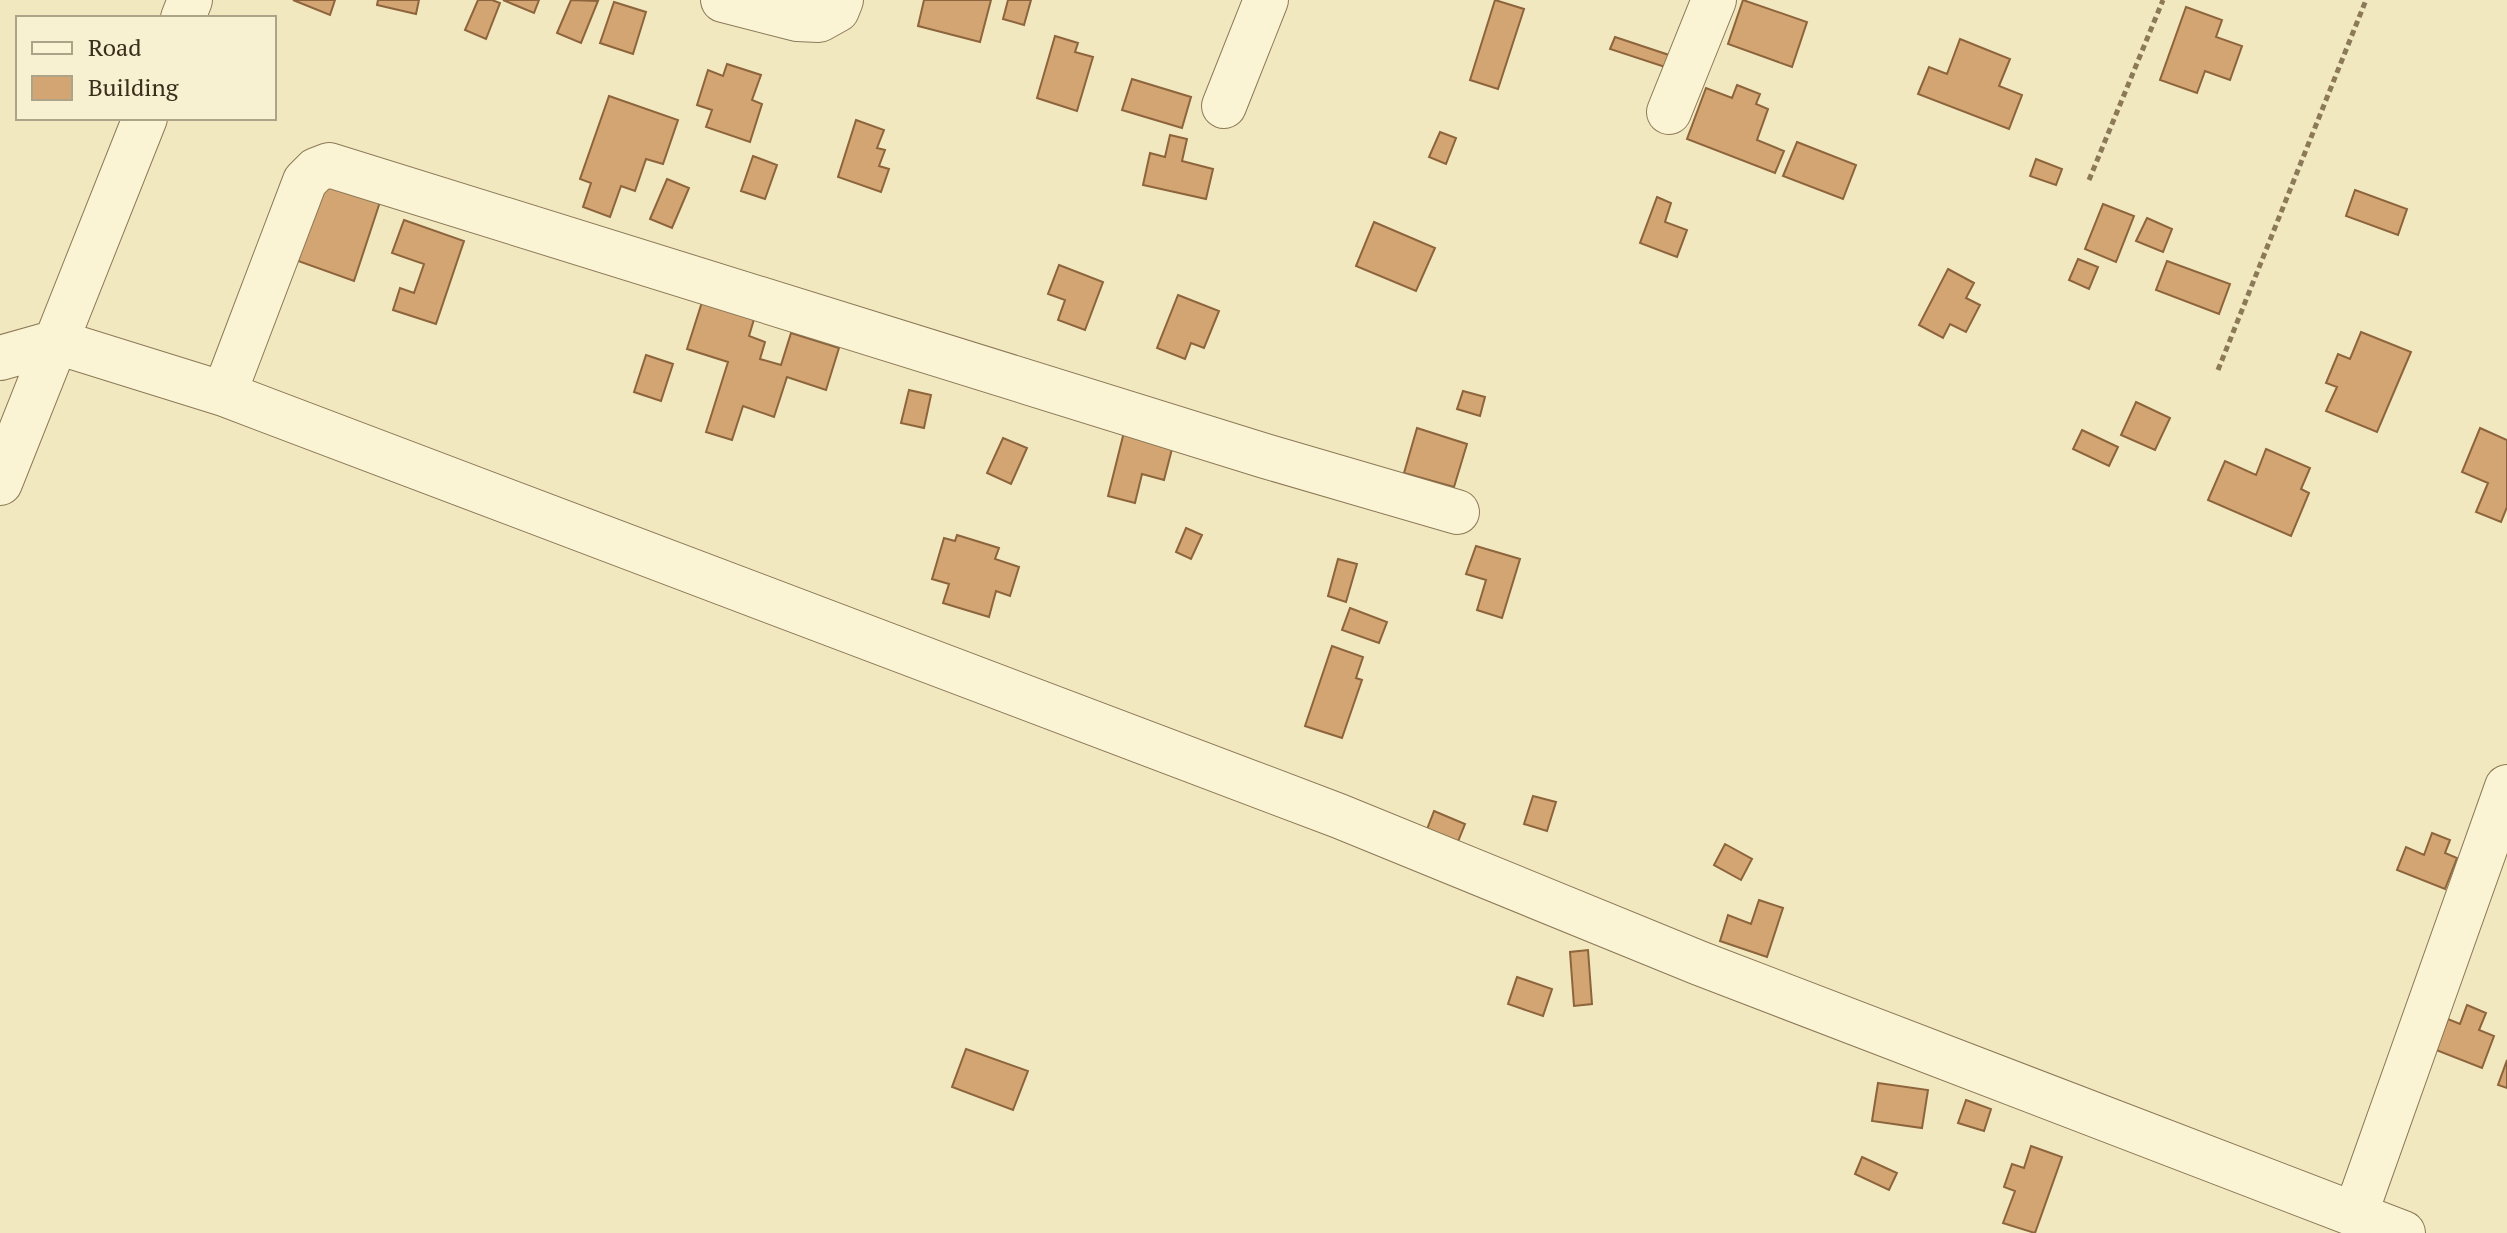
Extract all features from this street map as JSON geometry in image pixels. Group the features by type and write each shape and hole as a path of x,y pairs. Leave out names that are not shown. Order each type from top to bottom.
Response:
{"street":[{"path":"723,0 797,19 819,20 837,10 841,0"},
{"path":"1224,106 1266,0"},
{"path":"1669,112 1714,0"},
{"path":"0,483 144,120"},
{"path":"224,394 305,181 316,170 329,165 1265,456 1457,512"},
{"path":"0,358 57,342 224,394 1339,816 1699,963 2403,1233"},
{"path":"2355,1215 2507,787"}],"path":[{"path":"2089,180 2163,0"},
{"path":"2218,370 2366,0"}],"building":[{"path":"293,0 335,0 330,15"},
{"path":"378,0 419,0 416,14 377,5"},
{"path":"478,0 500,3 486,39 465,30"},
{"path":"503,0 539,0 534,13"},
{"path":"571,0 598,1 581,43 557,33"},
{"path":"924,0 991,0 980,42 918,26"},
{"path":"1008,0 1031,0 1024,25 1003,19"},
{"path":"1495,0 1524,9 1498,89 1470,80"},
{"path":"1743,0 1807,22 1792,67 1728,44"},
{"path":"614,2 646,12 633,54 600,43"},
{"path":"2186,7 2222,20 2216,37 2242,46 2230,80 2205,71 2197,93 2160,80"},
{"path":"1055,36 1078,43 1075,52 1093,57 1077,111 1037,98"},
{"path":"1615,37 1669,55 1665,67 1610,49"},
{"path":"1960,39 2010,59 1999,86 2022,95 2009,129 1918,94 1929,67 1947,74"},
{"path":"727,64 761,75 752,100 762,104 750,142 706,127 712,110 697,105 708,70 723,76"},
{"path":"1132,79 1191,97 1182,128 1122,110"},
{"path":"1737,85 1760,94 1756,104 1768,109 1757,140 1784,151 1775,173 1687,139 1706,88 1732,98"},
{"path":"609,96 678,120 663,164 646,159 635,191 621,186 610,217 583,207 591,183 580,179"},
{"path":"856,120 884,130 877,148 885,150 879,166 889,169 881,192 838,177"},
{"path":"1440,132 1456,138 1446,164 1429,157"},
{"path":"1170,135 1187,139 1182,161 1213,169 1206,199 1143,185 1150,153 1165,157"},
{"path":"1797,142 1856,165 1843,199 1783,176"},
{"path":"753,156 777,165 765,199 741,191"},
{"path":"2036,159 2062,169 2056,185 2030,176"},
{"path":"667,179 689,188 672,228 650,219"},
{"path":"324,183 380,202 354,281 298,261"},
{"path":"2355,190 2407,209 2398,235 2346,216"},
{"path":"1657,197 1671,203 1665,222 1687,230 1677,257 1640,243"},
{"path":"2103,204 2134,216 2116,262 2085,249"},
{"path":"2147,218 2172,229 2163,252 2136,241"},
{"path":"404,220 464,241 436,324 393,310 400,288 414,293 424,264 392,253"},
{"path":"1374,222 1435,248 1416,291 1356,266"},
{"path":"2078,259 2098,267 2089,289 2069,280"},
{"path":"2167,261 2230,284 2219,314 2156,290"},
{"path":"1059,265 1103,282 1085,330 1058,320 1065,300 1048,294"},
{"path":"1948,269 1974,283 1966,298 1980,305 1966,332 1950,324 1943,338 1919,325"},
{"path":"1178,295 1219,311 1204,348 1191,343 1185,359 1157,348"},
{"path":"703,299 755,316 749,336 765,342 760,359 781,365 791,333 839,348 826,390 787,377 774,417 743,406 732,440 706,432 728,362 687,349"},
{"path":"2361,332 2411,352 2377,432 2326,411 2337,387 2326,383 2338,354 2350,359"},
{"path":"646,355 673,364 661,401 634,392"},
{"path":"909,390 931,395 924,428 901,423"},
{"path":"1463,391 1485,397 1480,416 1457,409"},
{"path":"2136,402 2170,418 2155,450 2121,435"},
{"path":"1417,428 1467,444 1454,487 1404,473"},
{"path":"2480,428 2507,440 2507,507 2501,522 2476,512 2488,483 2462,472"},
{"path":"2082,430 2118,447 2109,466 2073,449"},
{"path":"1124,432 1173,445 1164,480 1142,474 1135,503 1108,496"},
{"path":"1003,438 1027,448 1011,484 987,473"},
{"path":"2266,449 2310,468 2301,489 2309,493 2291,536 2208,500 2225,461 2256,475"},
{"path":"1186,528 1202,535 1191,559 1176,552"},
{"path":"957,535 999,548 995,559 1019,567 1010,596 996,591 989,617 943,603 949,584 932,579 944,538 955,541"},
{"path":"1476,546 1520,559 1502,618 1477,610 1486,580 1466,574"},
{"path":"1338,559 1357,564 1346,602 1328,596"},
{"path":"1350,608 1387,622 1379,643 1342,630"},
{"path":"1332,646 1363,657 1356,678 1362,680 1342,738 1305,726"},
{"path":"1533,796 1556,802 1547,831 1524,824"},
{"path":"1434,811 1465,824 1457,844 1426,832"},
{"path":"2432,833 2450,840 2445,853 2457,858 2445,889 2397,870 2406,847 2424,855"},
{"path":"1725,844 1752,859 1741,880 1714,865"},
{"path":"1759,900 1783,908 1767,957 1720,941 1728,915 1751,924"},
{"path":"1588,950 1592,1004 1574,1006 1570,952"},
{"path":"1517,977 1552,989 1543,1016 1508,1004"},
{"path":"2467,1005 2486,1013 2479,1030 2494,1036 2482,1068 2436,1050 2448,1019 2460,1024"},
{"path":"966,1049 1028,1071 1013,1110 952,1087"},
{"path":"2507,1060 2507,1088 2498,1085"},
{"path":"1878,1083 1928,1090 1922,1128 1872,1121"},
{"path":"1966,1100 1991,1109 1984,1131 1958,1123"},
{"path":"2031,1146 2062,1157 2035,1233 2003,1223 2015,1191 2004,1187 2012,1164 2024,1168"},
{"path":"1862,1157 1897,1173 1889,1190 1855,1174"}]}
